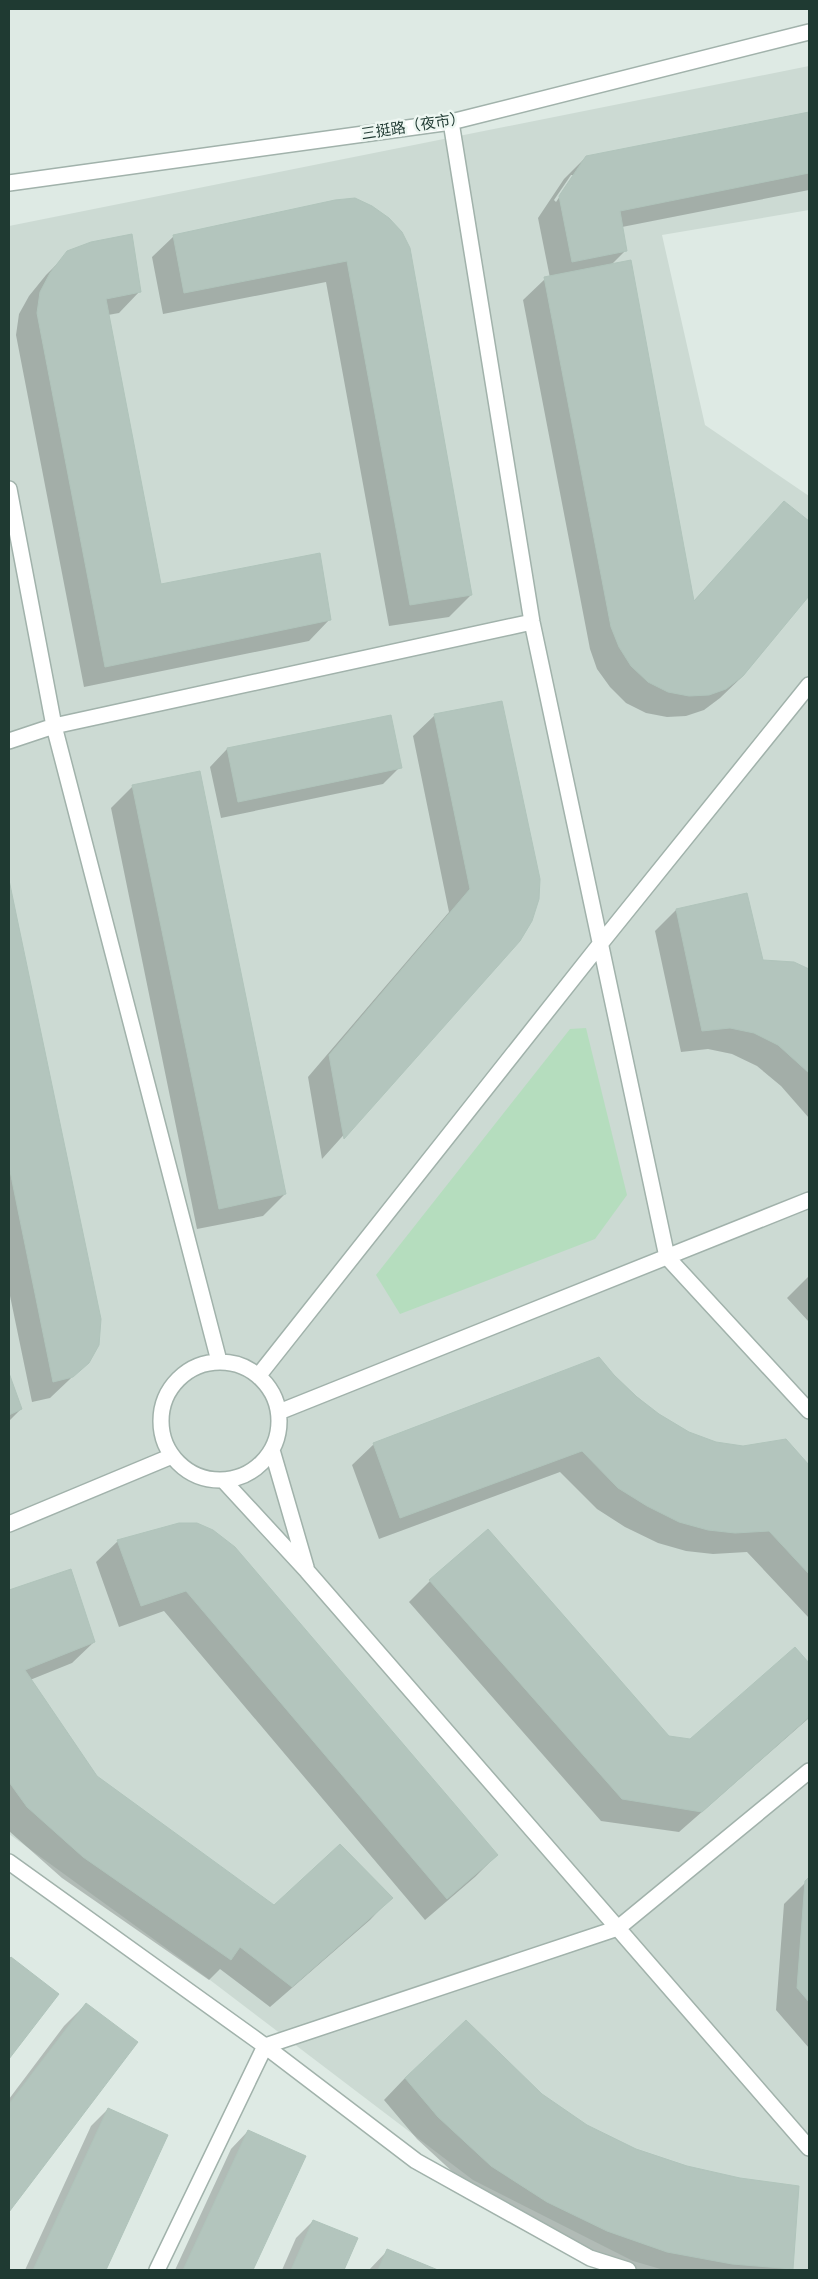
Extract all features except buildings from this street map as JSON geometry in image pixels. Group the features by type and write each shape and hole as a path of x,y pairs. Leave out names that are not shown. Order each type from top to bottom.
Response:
{"street":[{"name":"三挺路（夜市）","path":"9,183 451,122 809,32"},
{"path":"451,122 532,622 667,1257 809,1411"},
{"path":"9,489 54,726 219,1361"},
{"path":"9,741 54,726 532,622"},
{"path":"259,1375 601,943 809,685"},
{"path":"279,1412 809,1200"},
{"path":"219,1361 233,1362 247,1367 259,1375 276,1398 279,1412 278,1432 272,1450 259,1465 242,1476 223,1480 204,1478 186,1470 172,1456 164,1440 161,1422 164,1403 172,1387 184,1373 200,1364 219,1361"},
{"path":"272,1450 307,1571"},
{"path":"9,1524 172,1456"},
{"path":"223,1480 307,1571 809,2148"},
{"path":"157,2270 265,2046 618,1928 809,1771"},
{"path":"9,1862 265,2046 416,2161 590,2258 628,2270"}],"shaded area":[{"path":"809,66 809,210 662,235 705,425 809,496 809,2270 664,2270 633,2261 473,2180 210,1980 9,1834 9,226"}],"green space":[{"path":"586,1028 627,1195 595,1239 400,1314 376,1275 570,1029"}]}
